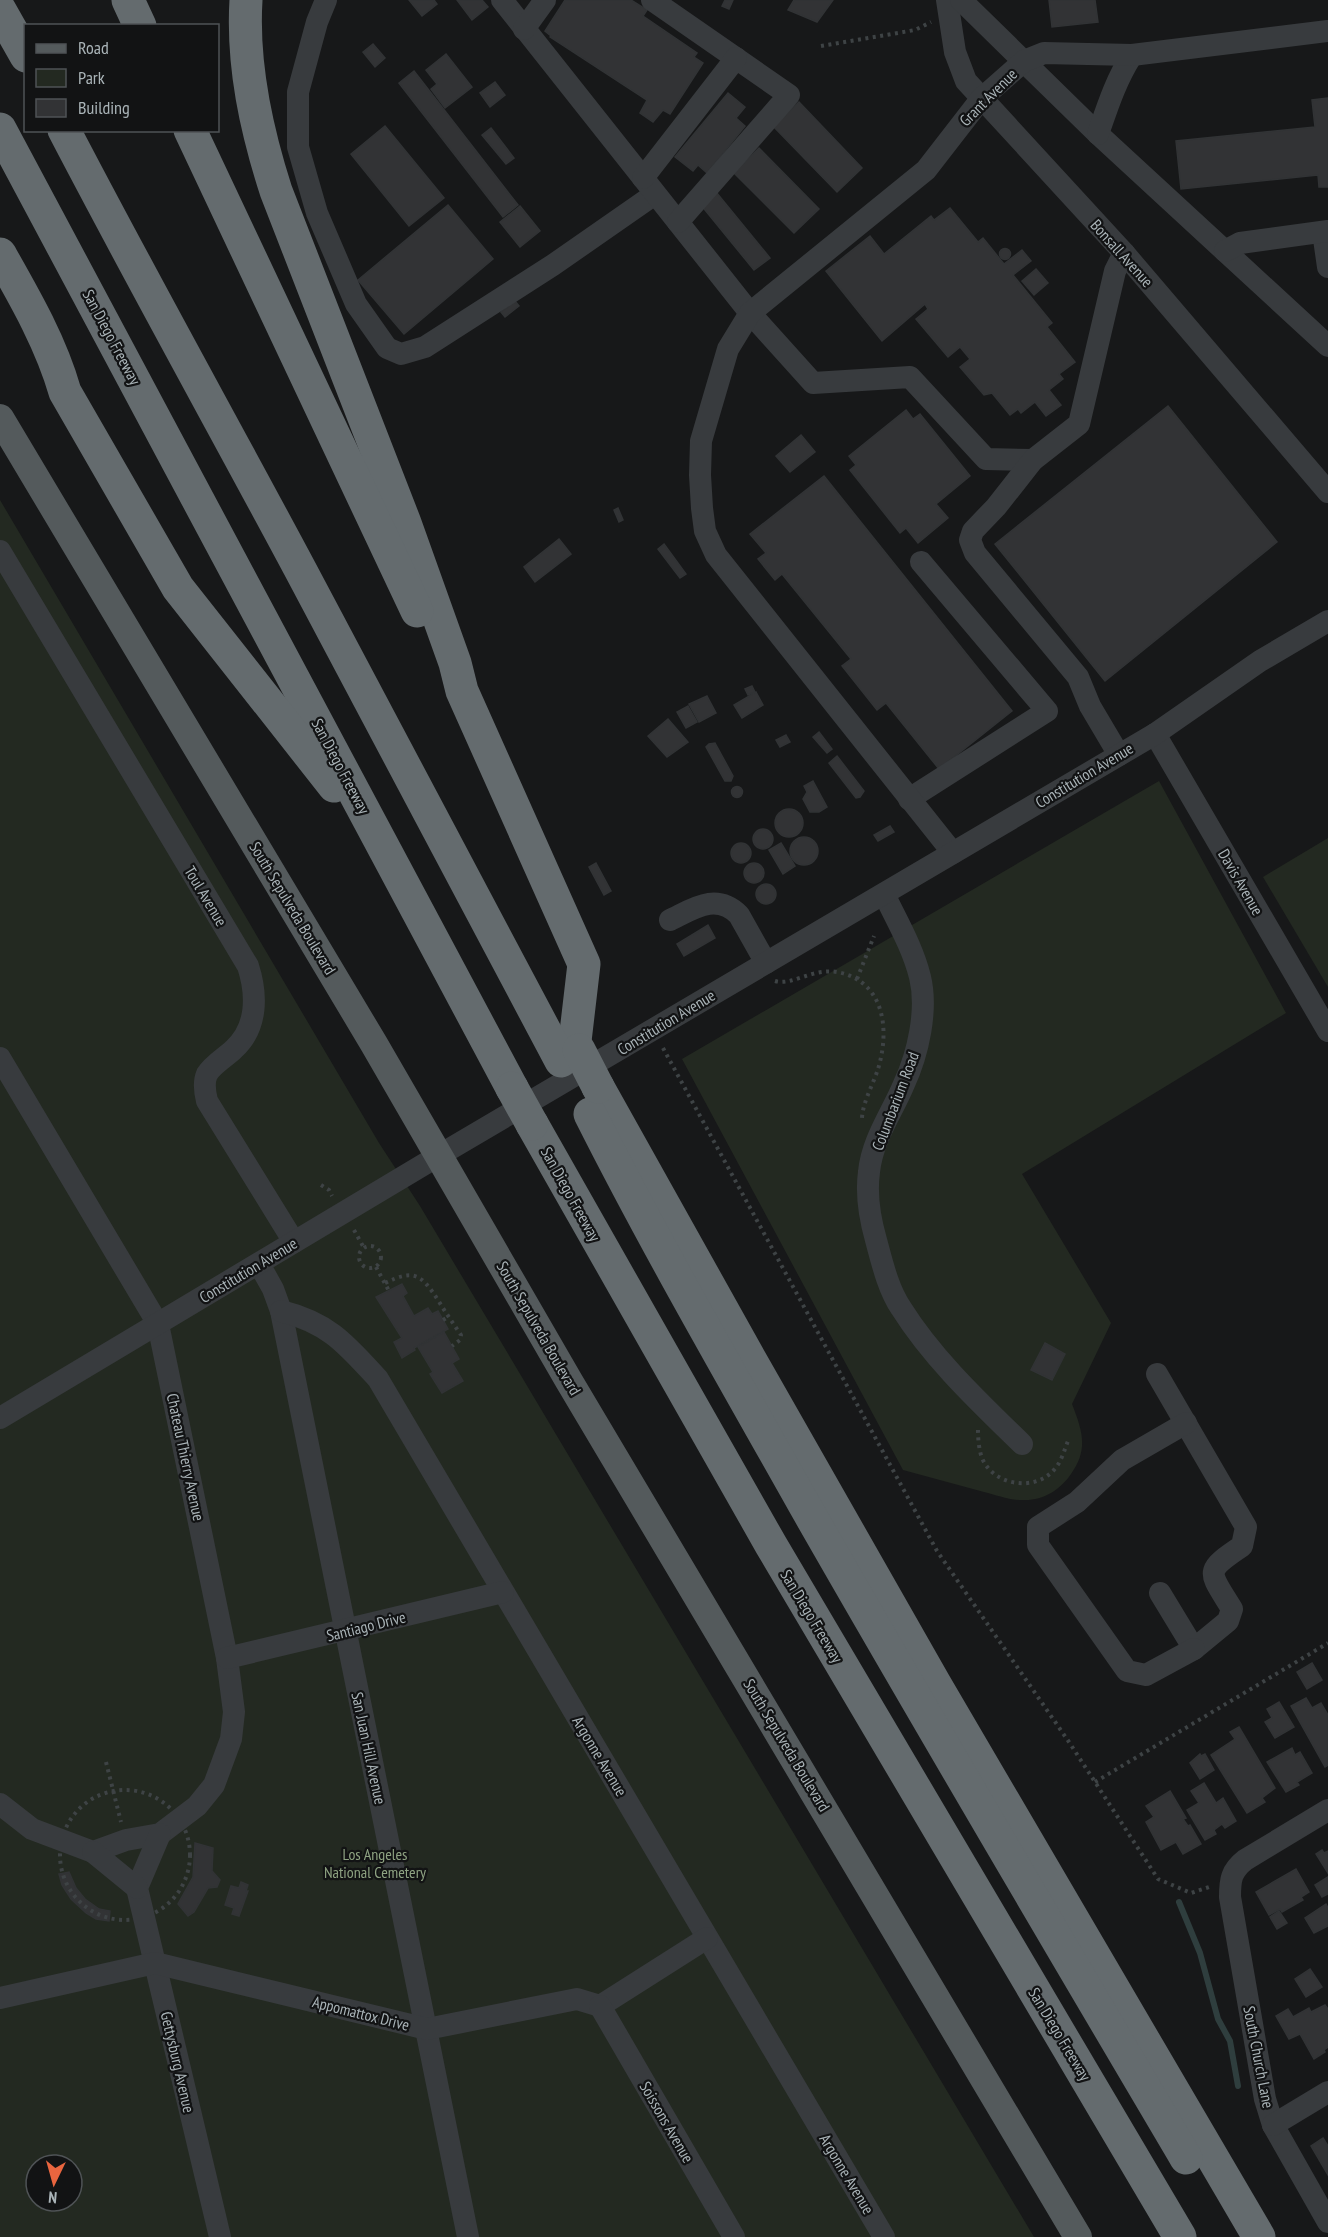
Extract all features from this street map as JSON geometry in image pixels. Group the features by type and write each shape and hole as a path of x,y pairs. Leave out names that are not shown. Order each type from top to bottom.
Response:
{"highway":[{"path":"16,0 29,24"},
{"path":"246,0 245,18 253,106 266,159 296,245 405,523 455,663 462,691 584,964 572,1051"},
{"path":"0,10 24,52"},
{"name":"San Diego Freeway","path":"0,129 532,1124 771,1545 1180,2237"},
{"path":"65,132 158,310 432,815 572,1051"},
{"path":"88,132 332,582 572,1051 640,1210 875,1628 1233,2237"},
{"path":"191,132 439,658 462,691"},
{"path":"0,254 28,303 56,361 65,392"},
{"path":"0,298 45,371 65,392 178,588 390,856"},
{"path":"590,1092 755,1369 935,1684 1259,2237"}],"main road":[{"name":"South Sepulveda Boulevard","path":"0,418 374,1044 587,1410 1078,2237"}],"street":[{"path":"326,0 317,22 298,92 298,147 317,213 356,304 387,348 401,354 425,347 554,265 649,186 736,58"},
{"path":"502,0 750,313 813,383 910,377 986,459 1033,460"},
{"path":"524,29 545,0"},
{"path":"652,0 789,95 678,222"},
{"name":"Bonsall Avenue","path":"947,0 955,52 966,81 1124,253 1328,492"},
{"path":"961,0 1098,134 1328,346"},
{"name":"Grant Avenue","path":"953,853 716,555 705,531 700,475 702,441 728,349 750,313 926,170 981,99 1024,61 1044,53 1132,55 1328,32"},
{"path":"1098,134 1109,97 1132,55"},
{"path":"1225,251 1240,243 1326,232 1328,267"},
{"path":"1119,755 1090,706 1078,677 975,553 970,540 973,531 996,507 1033,460 1079,424 1115,271 1124,253"},
{"name":"Toul Avenue","path":"0,551 248,966 254,984 255,1004 250,1025 237,1046 206,1075 204,1089 207,1101 294,1242"},
{"path":"909,799 1047,711 921,562"},
{"name":"Constitution Avenue","path":"0,1418 654,1029 768,970 884,894 1155,734 1260,661 1328,621"},
{"name":"Davis Avenue","path":"1155,734 1328,1031"},
{"name":"Columbarium Road","path":"884,894 905,935 918,969 923,993 916,1047 905,1082 878,1138 869,1172 869,1205 873,1231 884,1269 899,1307 971,1396 1022,1444"},
{"path":"670,920 706,903 723,904 732,908 739,915 768,970"},
{"name":"Chateau Thierry Avenue","path":"0,1058 158,1324 227,1658 234,1712 231,1739 214,1785 197,1806 160,1834 126,1840 93,1852"},
{"name":"San Juan Hill Avenue","path":"259,1264 273,1289 281,1311 468,2237"},
{"name":"Argonne Avenue","path":"281,1311 306,1317 332,1333 378,1379 884,2237"},
{"path":"1157,1374 1186,1423 1246,1527 1242,1546 1218,1562 1214,1569 1213,1578 1232,1609 1228,1621 1194,1649 1146,1675 1127,1671 1038,1545 1038,1527 1077,1502 1122,1460 1186,1423"},
{"name":"Santiago Drive","path":"227,1658 345,1632 503,1592"},
{"path":"1160,1593 1194,1649"},
{"path":"0,1804 32,1829 93,1852 137,1888 160,1834"},
{"path":"1230,1879 1236,1867 1245,1860 1328,1810"},
{"name":"South Church Lane","path":"1230,1879 1230,1897 1265,2099 1273,2125 1328,2222"},
{"name":"Gettysburg Avenue","path":"137,1888 220,2237"},
{"path":"600,2006 707,1938"},
{"name":"Appomattox Drive","path":"0,1998 155,1963 427,2029 577,1999 600,2006"},
{"name":"Soissons Avenue","path":"600,2006 734,2237"},
{"path":"1273,2125 1328,2092"}],"path":[{"path":"820,46 915,30 934,20"},
{"path":"857,979 874,936"},
{"path":"768,970 776,982 783,983 822,971 836,972 857,979 875,996 883,1020 885,1037 879,1068 861,1119 863,1125"},
{"path":"654,1029 937,1551 1095,1782 1158,1879 1191,1893 1230,1879"},
{"path":"372,1246 381,1253 381,1261 376,1267 369,1269 360,1263 359,1256 364,1248 372,1246"},
{"path":"376,1267 389,1291"},
{"path":"385,1283 401,1276 419,1277 425,1281 461,1338 452,1346"},
{"path":"443,1320 448,1317"},
{"path":"978,1426 982,1458 990,1470 1002,1480 1021,1484 1036,1481 1054,1470 1068,1441"},
{"path":"1095,1782 1328,1642"},
{"path":"106,1762 126,1840"}],"green space":[{"name":"Los Angeles National Cemetery","path":"0,500 379,1143 420,1206 1034,2237 0,2237"},
{"path":"1159,781 1286,1013 1022,1174 1111,1323 1072,1404 1079,1422 1082,1448 1077,1465 1067,1480 1045,1496 1032,1500 1020,1500 1004,1498 903,1470 682,1059"},
{"path":"1328,838 1328,987 1263,877"}],"building":[{"path":"409,0 434,0 437,4 422,16"},
{"path":"457,0 482,0 488,7 472,20"},
{"path":"565,0 631,0 647,10 643,16 697,53 694,57 703,63 670,114 663,110 653,122 640,113 647,100 550,37 545,31"},
{"path":"725,0 733,0 729,9 722,6"},
{"path":"794,0 833,0 817,22 788,10"},
{"path":"1049,0 1095,0 1098,22 1052,27"},
{"path":"373,44 385,58 375,67 363,52"},
{"path":"446,54 472,87 445,108 431,89 437,84 426,70"},
{"path":"414,71 518,205 503,217 399,83"},
{"path":"495,82 505,95 490,107 480,93"},
{"path":"728,93 745,107 736,118 745,126 707,173 698,165 693,171 675,157"},
{"path":"1328,98 1328,187 1319,187 1318,175 1181,189 1176,141 1315,127 1312,100"},
{"path":"799,102 862,168 837,192 773,126"},
{"path":"385,126 444,198 409,226 351,154"},
{"path":"491,128 514,158 506,164 482,135"},
{"path":"759,148 819,209 794,233 734,173"},
{"path":"716,192 770,258 754,270 701,205"},
{"path":"448,205 493,259 404,334 358,280"},
{"path":"520,206 540,231 520,247 500,222"},
{"path":"950,208 978,242 983,238 1004,264 1022,250 1031,261 1013,275 1052,323 1047,327 1075,362 1059,374 1063,379 1049,390 1061,405 1046,416 1035,402 1021,413 1018,409 1010,415 992,393 984,395 960,367 970,359 960,347 948,357 916,319 928,309 925,304 882,341 826,271 870,236 884,254 931,216 934,220"},
{"path":"1005,248 1011,254 1005,260 999,254"},
{"path":"1036,269 1048,283 1034,295 1022,281"},
{"path":"515,301 519,306 505,317 501,312"},
{"path":"1168,406 1277,542 1105,681 995,544"},
{"path":"906,410 913,419 920,414 970,476 936,504 948,518 918,543 906,528 900,533 850,470 856,465 849,456"},
{"path":"801,435 815,452 790,472 776,456"},
{"path":"824,476 1012,711 939,769 886,703 877,710 842,666 851,659 782,574 775,580 758,559 766,553 750,534"},
{"path":"618,508 623,520 619,522 614,510"},
{"path":"559,539 571,554 535,582 524,567"},
{"path":"664,544 686,574 680,578 658,549"},
{"path":"752,686 755,692 748,695 745,689"},
{"path":"756,692 763,705 742,718 734,705"},
{"path":"707,696 716,713 699,722 689,704"},
{"path":"688,706 697,722 686,728 677,712"},
{"path":"668,719 688,742 667,757 648,736"},
{"path":"819,732 832,749 827,753 813,737"},
{"path":"786,735 790,742 780,747 776,740"},
{"path":"715,743 733,776 731,781 725,781 706,747"},
{"path":"837,756 864,791 860,797 856,798 829,763"},
{"path":"813,781 827,807 819,812 810,812 803,799 807,792 804,786"},
{"path":"737,787 741,788 741,796 737,797 733,796 732,792 733,788"},
{"path":"789,809 799,813 803,823 799,833 789,837 779,833 775,823 779,813"},
{"path":"890,826 894,832 878,841 874,835"},
{"path":"763,829 770,832 773,839 770,846 763,849 756,846 753,839 756,832"},
{"path":"804,837 814,841 818,851 814,861 804,865 794,861 790,851 794,841"},
{"path":"741,843 748,846 751,853 748,860 741,863 734,860 731,853 734,846"},
{"path":"781,843 795,866 783,874 769,850"},
{"path":"596,863 611,891 604,895 589,867"},
{"path":"750,863 758,863 764,869 764,877 758,883 750,883 744,877 744,869"},
{"path":"766,884 773,887 776,894 773,901 766,904 759,901 756,894 759,887"},
{"path":"708,925 715,938 684,956 677,944"},
{"path":"402,1284 407,1293 403,1296 414,1316 428,1308 432,1314 438,1311 448,1329 414,1348 415,1350 402,1358 394,1342 402,1338 376,1297"},
{"path":"444,1332 459,1359 452,1363 463,1381 442,1393 430,1374 433,1372 418,1347"},
{"path":"1045,1343 1065,1354 1052,1380 1031,1370"},
{"path":"1312,1663 1322,1680 1307,1689 1297,1672"},
{"path":"1306,1698 1312,1708 1321,1703 1328,1715 1328,1765 1325,1767 1291,1706"},
{"path":"1279,1702 1294,1727 1275,1738 1265,1722 1272,1718 1267,1709"},
{"path":"1239,1727 1275,1788 1262,1798 1265,1802 1247,1813 1211,1755 1235,1739 1230,1732"},
{"path":"1292,1748 1295,1755 1300,1752 1312,1773 1297,1782 1299,1785 1286,1792 1267,1762"},
{"path":"1200,1754 1201,1756 1205,1754 1214,1770 1200,1779 1190,1763"},
{"path":"1204,1783 1216,1803 1223,1798 1236,1821 1225,1828 1222,1824 1214,1830 1216,1834 1205,1840 1187,1810 1199,1803 1191,1791"},
{"path":"1170,1791 1186,1818 1183,1819 1188,1826 1190,1825 1201,1844 1183,1854 1176,1842 1161,1850 1146,1822 1154,1817 1146,1806"},
{"path":"195,1843 213,1848 212,1871 220,1880 217,1887 208,1888 194,1912 188,1916 178,1904 193,1877"},
{"path":"1322,1850 1324,1853 1328,1851 1328,1873 1316,1854"},
{"path":"1296,1869 1309,1892 1301,1897 1303,1900 1282,1912 1280,1909 1269,1915 1256,1892"},
{"path":"69,1872 76,1888 85,1899 99,1909 110,1911 109,1921 96,1919 71,1899 62,1885 59,1874"},
{"path":"1328,1877 1328,1894 1322,1897 1315,1885"},
{"path":"241,1882 248,1885 246,1891 248,1891 239,1916 232,1914 234,1908 225,1905 231,1886 239,1888"},
{"path":"1326,1904 1328,1926 1314,1933 1305,1918"},
{"path":"1279,1911 1287,1923 1277,1929 1270,1917"},
{"path":"1310,1969 1322,1987 1306,1997 1295,1979"},
{"path":"1325,2005 1328,2009 1328,2047 1324,2050 1325,2052 1314,2059 1300,2034 1289,2039 1276,2016 1288,2009 1293,2017 1309,2008 1311,2012"},
{"path":"1323,2138 1328,2146 1328,2175 1311,2146"}],"waterway":[{"path":"1179,1902 1200,1953 1218,2019 1230,2041 1238,2086"}]}
